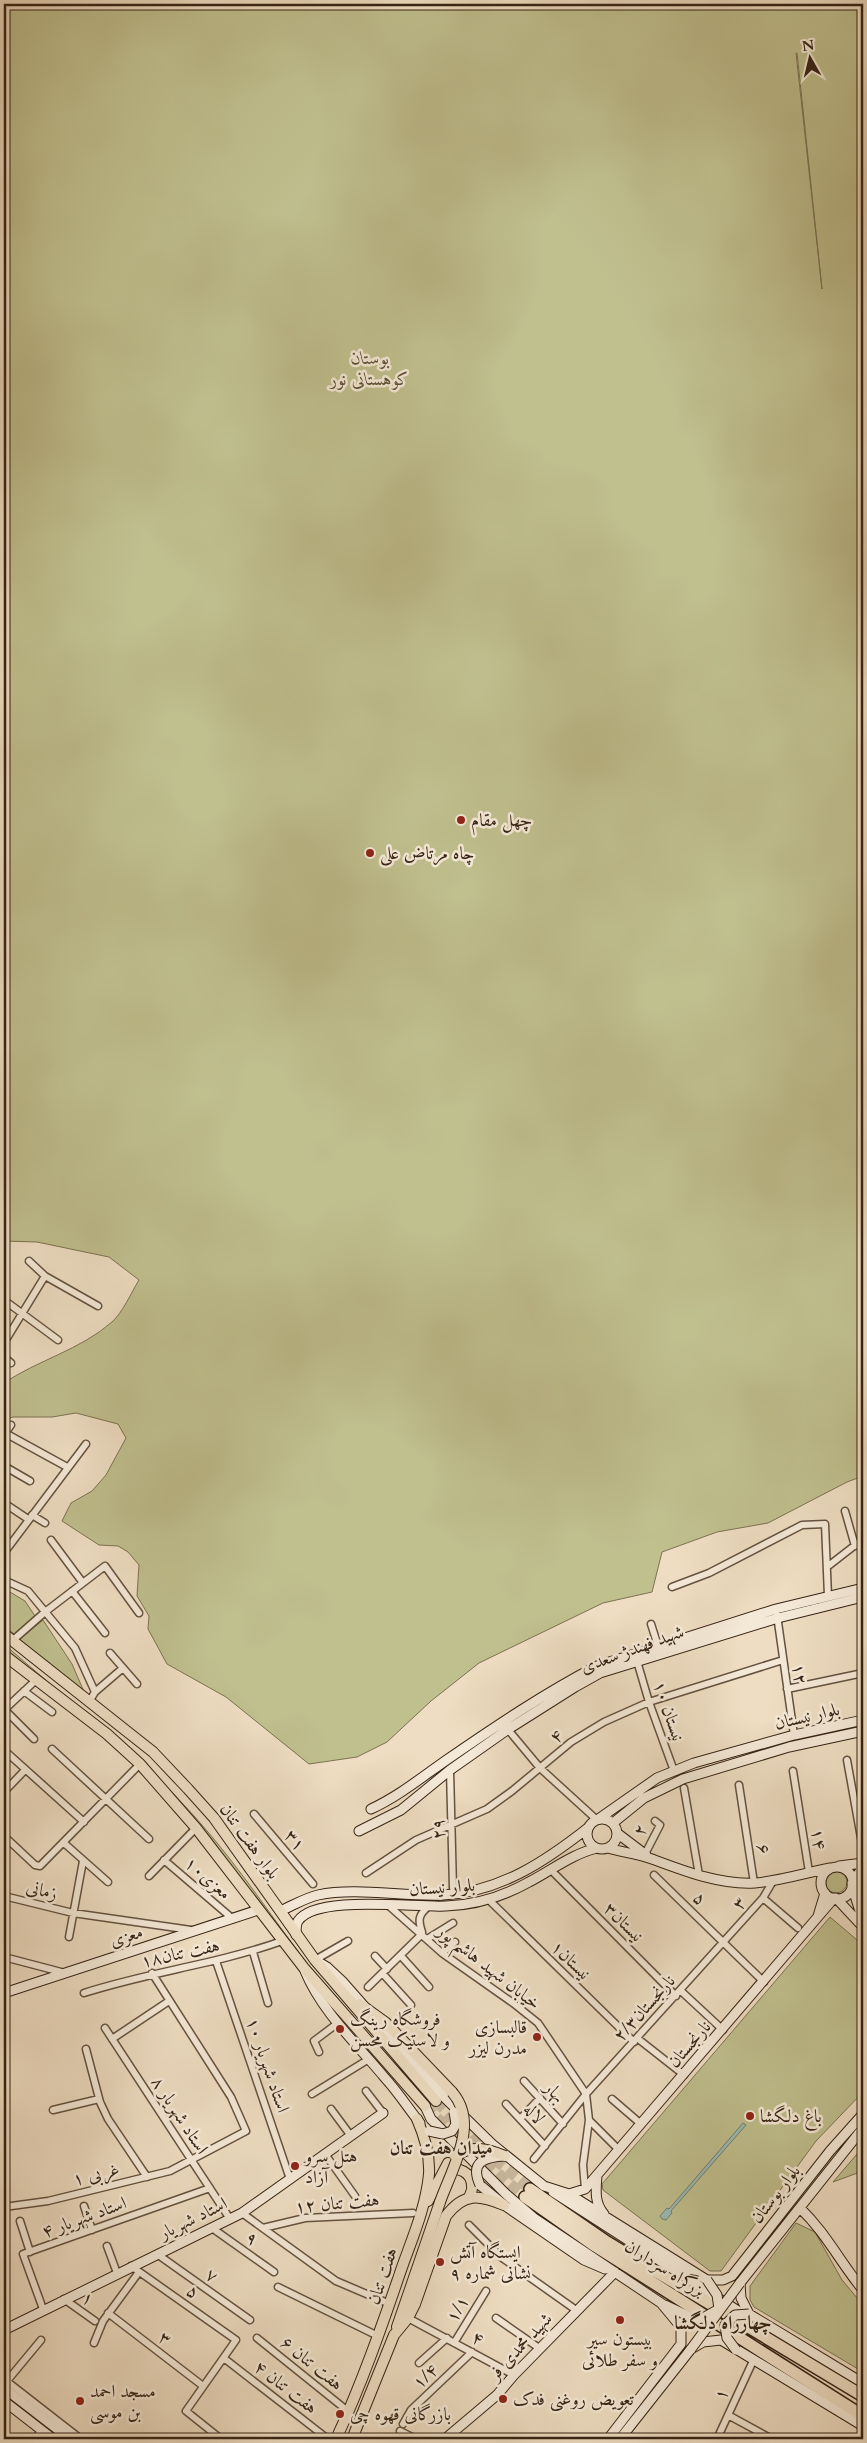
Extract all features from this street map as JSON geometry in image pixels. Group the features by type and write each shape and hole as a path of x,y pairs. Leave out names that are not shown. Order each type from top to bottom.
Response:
{"highway":[{"name":"بزرگراه سرداران","path":"863,2396 528,2193 592,2244 863,2416"}],"main road":[{"name":"شهید فهندژ سعدی","path":"371,1810 395,1798 447,1760 600,1674 828,1596 863,1588"},
{"name":"شهید فهندژ سعدی","path":"359,1831 401,1810 505,1727 571,1679 597,1666 658,1646 777,1614 863,1597"},
{"name":"بلوار هفت تنان","path":"4,1634 153,1752 214,1818 315,1960 444,2097"},
{"name":"بلوار هفت تنان","path":"4,1654 107,1734 140,1764 196,1828 304,1968 425,2106"},
{"name":"بلوار نیستان","path":"597,1820 639,1790 674,1771 794,1735 863,1720"},
{"name":"بلوار نیستان","path":"613,1823 644,1798 683,1778 789,1747 863,1731"},
{"path":"648,1856 607,1848 597,1848 592,1845 587,1837 589,1827 597,1820 606,1819 613,1823 618,1834 648,1856 675,1869 730,1882 754,1883 773,1881 833,1867 863,1865"},
{"name":"بلوار نیستان","path":"280,1911 307,1898 333,1893 444,1895 480,1889 520,1874 558,1852 589,1827"},
{"path":"607,1848 615,1842 618,1834"},
{"name":"بلوار نیستان","path":"302,1917 310,1911 344,1904 429,1906 463,1904 488,1899 527,1883 580,1852 597,1848"},
{"path":"835,1898 846,1895 863,1865"},
{"path":"816,1921 825,1893 821,1883 823,1874 833,1867"},
{"path":"833,1867 850,1873 863,1921"},
{"path":"806,1873 821,1883"},
{"path":"825,1893 835,1898 863,1927"},
{"name":"نارنجستان","path":"585,2189 835,1898"},
{"path":"296,1904 290,1914 295,1918 302,1917"},
{"name":"معزی","path":"4,1993 258,1910"},
{"path":"296,1935 297,1922 302,1917"},
{"path":"304,1968 312,1988 338,2023 417,2119 429,2131 438,2134 452,2131 456,2124 454,2112 385,2022 360,2004 327,1967 315,1960"},
{"path":"444,2097 505,2156 544,2186 709,2294 760,2324 786,2351"},
{"path":"352,2439 394,2336 465,2128 462,2106 444,2097"},
{"path":"425,2106 431,2119 507,2196 534,2218 661,2303 695,2319 703,2318 719,2309 717,2294 707,2280 569,2194 544,2186"},
{"name":"استاد شهریار","path":"5,2326 117,2274 135,2269 157,2254 242,2213 383,2113"},
{"name":"بلوار بوستان","path":"707,2280 723,2280 732,2276 830,2151 863,2114"},
{"name":"هفت تنان","path":"336,2439 349,2412 390,2304 429,2174 426,2140 417,2119"},
{"name":"بلوار بوستان","path":"691,2349 719,2309 863,2128"},
{"path":"417,2213 448,2163 454,2157 472,2149 488,2148 505,2156"},
{"path":"505,2156 486,2158 479,2164 477,2172 480,2185 504,2205 584,2260 599,2268 615,2272"},
{"path":"441,2175 450,2169 462,2170 466,2173 470,2177 473,2188 468,2198"},
{"path":"597,2175 595,2193 599,2208 608,2218"},
{"path":"569,2194 585,2189"},
{"path":"394,2336 408,2318 446,2216 455,2205 468,2198 486,2198 504,2205"},
{"path":"800,2208 818,2225 850,2274 863,2290"},
{"name":"شهید محمدی فر","path":"445,2439 497,2395 539,2348 615,2272"},
{"path":"740,2283 741,2298 749,2314 863,2383"},
{"path":"608,2439 681,2344 681,2327 661,2303"},
{"path":"736,2350 726,2338 725,2325 736,2315 749,2314"},
{"path":"620,2439 691,2349 703,2342 721,2340 863,2426"},
{"path":"5,2383 18,2399 70,2439"},
{"path":"18,2399 7,2404 53,2439"}],"street":[{"path":"29,1261 45,1276 98,1306"},
{"path":"4,1343 45,1276"},
{"path":"4,1300 58,1340"},
{"path":"4,1357 12,1362"},
{"path":"11,1425 4,1434 67,1467"},
{"path":"4,1553 7,1543 30,1517 86,1444"},
{"path":"4,1466 30,1481"},
{"path":"4,1503 45,1523"},
{"path":"845,1511 855,1546"},
{"path":"672,1587 709,1573 802,1525 824,1524 828,1596"},
{"path":"827,1568 863,1539"},
{"path":"50,1540 83,1583"},
{"path":"12,1641 45,1612 105,1566 139,1613"},
{"path":"4,1580 28,1591 75,1648 95,1692"},
{"path":"72,1592 105,1633"},
{"name":"۱۲","path":"777,1614 794,1735"},
{"path":"651,1624 658,1646"},
{"path":"110,1654 137,1684"},
{"name":"۴","path":"366,1873 416,1840 487,1809 571,1742 604,1722 649,1702 783,1660"},
{"name":"نیستان ۱۰","path":"638,1661 649,1702 674,1771"},
{"path":"90,1702 95,1692 123,1668"},
{"path":"787,1689 863,1673"},
{"path":"34,1739 4,1710 36,1680"},
{"path":"24,1691 52,1712"},
{"path":"505,1727 540,1768 597,1820"},
{"path":"52,1749 149,1839"},
{"path":"4,1750 84,1822"},
{"path":"847,1760 853,1802 863,1849"},
{"path":"4,1836 35,1865 40,1866 140,1764"},
{"path":"4,1792 25,1770"},
{"name":"۲۹","path":"450,1770 453,1823 453,1888"},
{"name":"۱۴","path":"793,1771 800,1811 806,1873"},
{"name":"۶","path":"740,1785 754,1883"},
{"path":"684,1788 698,1875"},
{"name":"۳۱","path":"254,1814 313,1884"},
{"name":"۲","path":"648,1856 660,1825 655,1821"},
{"path":"149,1876 196,1828"},
{"path":"64,1843 108,1882"},
{"name":"۱۰معزی","path":"164,1860 233,1919"},
{"path":"69,1937 83,1861"},
{"name":"۳نیستان","path":"551,1870 678,1993 723,2030"},
{"name":"۵","path":"654,1875 764,1982"},
{"name":"۳","path":"725,1943 763,1898 773,1881"},
{"name":"زمانی","path":"4,1896 73,1913 195,1931"},
{"path":"763,1898 798,1928"},
{"name":"۱نیستان","path":"488,1899 636,2040 684,2075"},
{"name":"خیابان شهید هاشم پور","path":"389,1906 425,1936 442,1954 513,2003 538,2023 586,2094 589,2120 583,2165 585,2189"},
{"name":"خیابان شهید هاشم پور","path":"425,1936 418,1921 420,1913 429,1906"},
{"path":"368,1987 425,1936 453,1923"},
{"name":"هفت تنان۱۸","path":"84,1994 152,1973 253,1952 282,1941"},
{"path":"315,1960 348,1941"},
{"path":"442,1954 455,1942"},
{"name":"۲/۳نارنجستان","path":"563,2124 586,2094 725,1943"},
{"path":"253,1952 268,2003"},
{"path":"375,1956 411,2005"},
{"path":"401,1956 429,1987"},
{"path":"4,1957 66,1973"},
{"name":"استاد شهریار ۱۰","path":"216,1961 290,2179"},
{"path":"112,2039 169,2001 152,1973"},
{"name":"۱ غربی","path":"4,2207 48,2201 170,2171 246,2131 230,2097 169,2001"},
{"path":"319,2052 314,2041 338,2023"},
{"name":"استاد شهریار ۸","path":"105,2028 230,2219"},
{"path":"86,2049 99,2099 108,2119 147,2176"},
{"path":"312,2094 369,2059"},
{"name":"بهار","path":"524,2081 563,2124"},
{"path":"366,2091 383,2113"},
{"path":"520,2119 540,2098"},
{"path":"53,2110 99,2099"},
{"path":"612,2099 641,2124"},
{"name":"لاله ‍","path":"506,2104 545,2146"},
{"path":"331,2110 350,2136"},
{"path":"589,2120 619,2150"},
{"path":"534,2160 563,2124"},
{"path":"325,2154 355,2196"},
{"name":"استاد شهریار ۴","path":"43,2309 23,2254 210,2188"},
{"path":"84,2206 92,2230"},
{"path":"242,2213 336,2281 390,2304"},
{"name":"هفت تنان ۱۲","path":"263,2228 304,2218 417,2213"},
{"path":"20,2221 30,2252"},
{"path":"469,2225 501,2257 576,2310"},
{"name":"۹","path":"212,2228 274,2272"},
{"path":"107,2246 117,2274"},
{"name":"۷","path":"157,2254 250,2320"},
{"path":"94,2342 108,2313 135,2269"},
{"name":"۵","path":"135,2269 236,2340 225,2359"},
{"path":"278,2286 378,2336"},
{"name":"۱/۱","path":"454,2343 486,2291"},
{"name":"۱","path":"64,2299 95,2321"},
{"name":"۳","path":"108,2313 204,2386"},
{"name":"۴","path":"408,2318 514,2375"},
{"path":"496,2318 539,2348"},
{"name":"هفت تنان ۶","path":"257,2338 349,2412"},
{"path":"419,2363 447,2338"},
{"path":"41,2340 5,2383 81,2439"},
{"name":"۱/۴","path":"416,2439 402,2428 411,2410 472,2352"},
{"path":"221,2439 186,2411 225,2359"},
{"name":"هفت تنان ۴","path":"225,2359 328,2439"},
{"name":"۱","path":"717,2439 753,2360"},
{"path":"728,2415 772,2439"},
{"path":"36,2439 41,2430"}],"green space":[{"name":"بوستان کوهستانی نور","path":"4,4 863,4 863,1476 847,1482 768,1523 717,1532 662,1552 652,1592 603,1603 479,1663 431,1701 387,1742 357,1757 309,1764 226,1697 167,1664 148,1629 149,1616 137,1596 139,1565 128,1552 118,1546 99,1545 62,1521 71,1503 92,1491 106,1475 126,1438 118,1424 76,1413 52,1417 13,1417 4,1420 4,1383 100,1332 120,1313 139,1280 109,1257 37,1242 4,1241","holes":["796,53 797,53 822,289"]},
{"path":"10,1592 25,1601 35,1616 14,1634 4,1626 4,1597"},
{"path":"43,1620 72,1664 85,1694 19,1640"},
{"path":"4,1644 126,1749 173,1793 227,1855 315,1974 161,1784 12,1657 4,1648"},
{"path":"836,1871 844,1874 847,1882 844,1890 836,1893 828,1890 825,1882 828,1874"},
{"name":"باغ دلگشا","path":"830,1917 863,1945 863,2092 816,2141 721,2271 710,2271 603,2190 602,2184"},
{"path":"863,2147 863,2171 833,2182"},
{"path":"796,2223 815,2232 842,2280 863,2305 863,2372 754,2307 750,2300 750,2286"}],"water":[{"path":"743,2123 746,2125 671,2211 672,2213 666,2220 662,2219 660,2216 667,2208 669,2209"}],"tunnel":[{"path":"436,2101 485,2151 530,2189"},
{"path":"425,2106 453,2134 525,2197"}],"place":[{"name":"چهل مقام","path":"461,820"},
{"name":"چاه مرتاض علی","path":"370,853"},
{"name":"فروشگاه رینگ و لاستیک محسن","path":"340,2029"},
{"name":"قالبسازی مدرن لیزر","path":"537,2037"},
{"name":"باغ دلگشا","path":"750,2116"},
{"name":"هتل سرو آزاد","path":"295,2166"},
{"name":"ایستگاه آتش نشانی شماره ۹","path":"440,2262"},
{"name":"بیستون سیر و سفر طلائی","path":"620,2320"},
{"name":"تعویض روغنی فدک","path":"503,2399"},
{"name":"مسجد احمد بن موسی","path":"80,2401"},
{"name":"بازرگانی قهوه چی","path":"340,2414"}],"district":[{"name":"میدان هفت تنان","path":"441,2147"},
{"name":"چهارراه دلگشا","path":"723,2322"}]}
